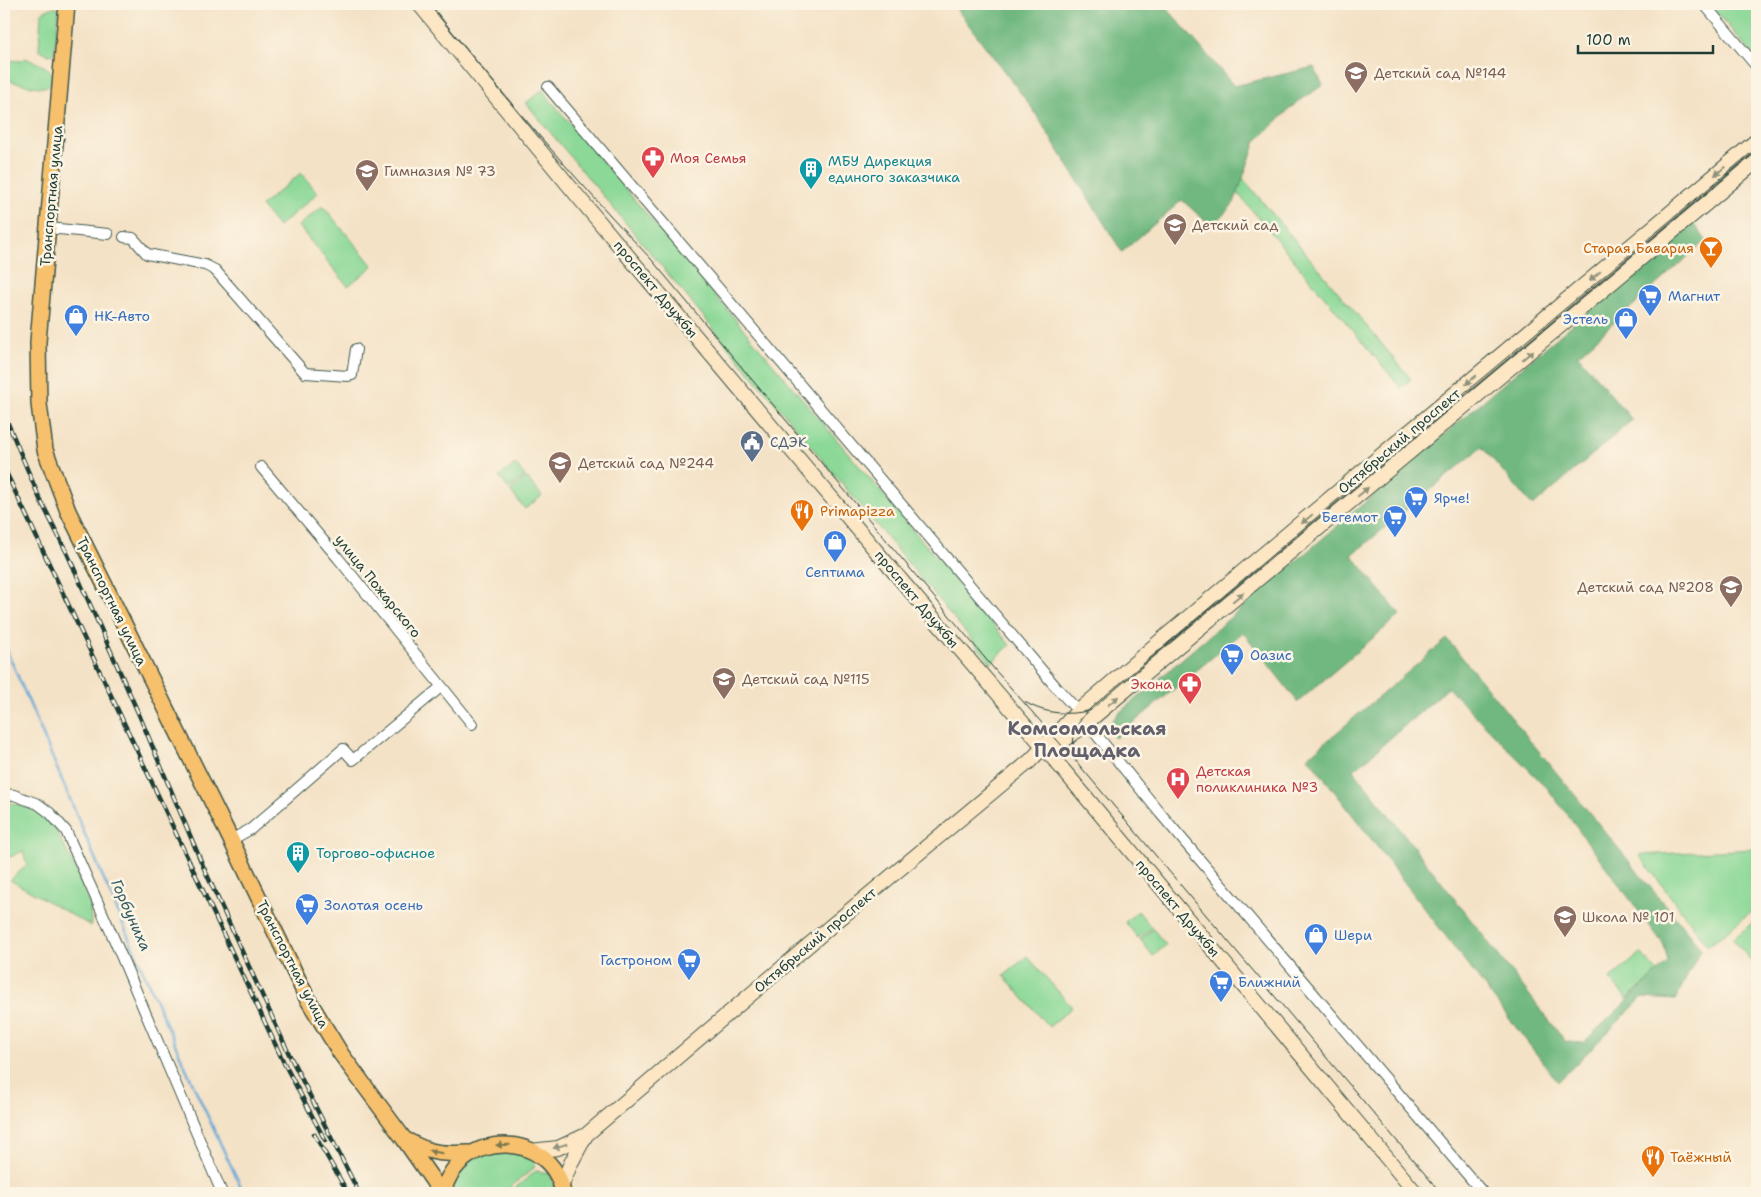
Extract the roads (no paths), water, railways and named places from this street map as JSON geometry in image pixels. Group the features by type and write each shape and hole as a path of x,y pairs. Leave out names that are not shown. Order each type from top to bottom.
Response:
{"main road":[{"name":"Транспортная улица","path":"67,4 38,342 39,404 46,450 68,511 307,998 341,1054 404,1139 434,1182 438,1193"},
{"name":"проспект Дружбы","path":"419,4 889,566 1045,748 1416,1193"},
{"name":"Октябрьский проспект","path":"532,1151 558,1148 586,1135 830,926 1045,748 1056,733 1078,711 1166,635 1757,140"},
{"name":"Октябрьский проспект","path":"1045,748 1064,740 1087,723 1757,161"},
{"name":"Октябрьский проспект","path":"562,1190 571,1163 586,1135"},
{"name":"Транспортная улица","path":"404,1139 423,1150 444,1154 471,1153"},
{"path":"443,1193 446,1183 456,1166 471,1153 491,1145 512,1145 532,1151 555,1172 562,1190"}],"street":[{"path":"1704,4 1757,67"},
{"path":"548,87 1056,688 1078,711"},
{"path":"49,228 108,234"},
{"path":"124,237 133,238 147,254 205,265 215,270 305,374 352,375 356,349"},
{"name":"улица Пожарского","path":"261,467 338,558 472,724"},
{"path":"231,840 251,829 343,749 353,760 441,687"},
{"path":"1087,723 1160,813 1483,1193"},
{"path":"4,794 14,795 38,804 50,813 66,831 222,1193"}],"waterway":[{"name":"Горбуниха","path":"4,644 181,1057 244,1193"}],"tram line":[{"path":"430,4 538,134 651,259 995,670 1080,766 1441,1193"},
{"path":"1077,761 1073,746 1075,732 1086,713 1092,707 1757,148"},
{"path":"1025,702 1040,709 1057,713 1091,710"}],"railway":[{"path":"4,414 39,497 68,555 140,717 203,866 289,1054 359,1193"},
{"path":"4,468 285,1065 325,1140"},
{"path":"314,1134 348,1193"}],"place":[{"name":"Детский сад №144","path":"1356,94"},
{"name":"Моя Семья","path":"653,179"},
{"name":"МБУ Дирекция единого заказчика","path":"811,190"},
{"name":"Гимназия № 73","path":"367,192"},
{"name":"Детский сад","path":"1175,246"},
{"name":"Старая Бавария","path":"1711,269"},
{"name":"Магнит","path":"1650,317"},
{"name":"НК-Авто","path":"76,337"},
{"name":"Эстель","path":"1626,340"},
{"name":"СДЭК","path":"752,463"},
{"name":"Детский сад №244","path":"560,484"},
{"name":"Ярче!","path":"1416,519"},
{"name":"Primapizza","path":"802,532"},
{"name":"Бегемот","path":"1395,538"},
{"name":"Септима","path":"835,563"},
{"name":"Детский сад №208","path":"1731,608"},
{"name":"Оазис","path":"1232,676"},
{"name":"Детский сад №115","path":"724,700"},
{"name":"Экона","path":"1190,705"},
{"name":"Детская поликлиника №3","path":"1178,800"},
{"name":"Торгово-офисное","path":"298,874"},
{"name":"Золотая осень","path":"307,926"},
{"name":"Школа № 101","path":"1565,938"},
{"name":"Шери","path":"1316,956"},
{"name":"Гастроном","path":"689,981"},
{"name":"Ближний","path":"1221,1003"},
{"name":"Таёжный","path":"1653,1178"}],"district":[{"name":"Комсомольская Площадка","path":"1087,739"}]}
